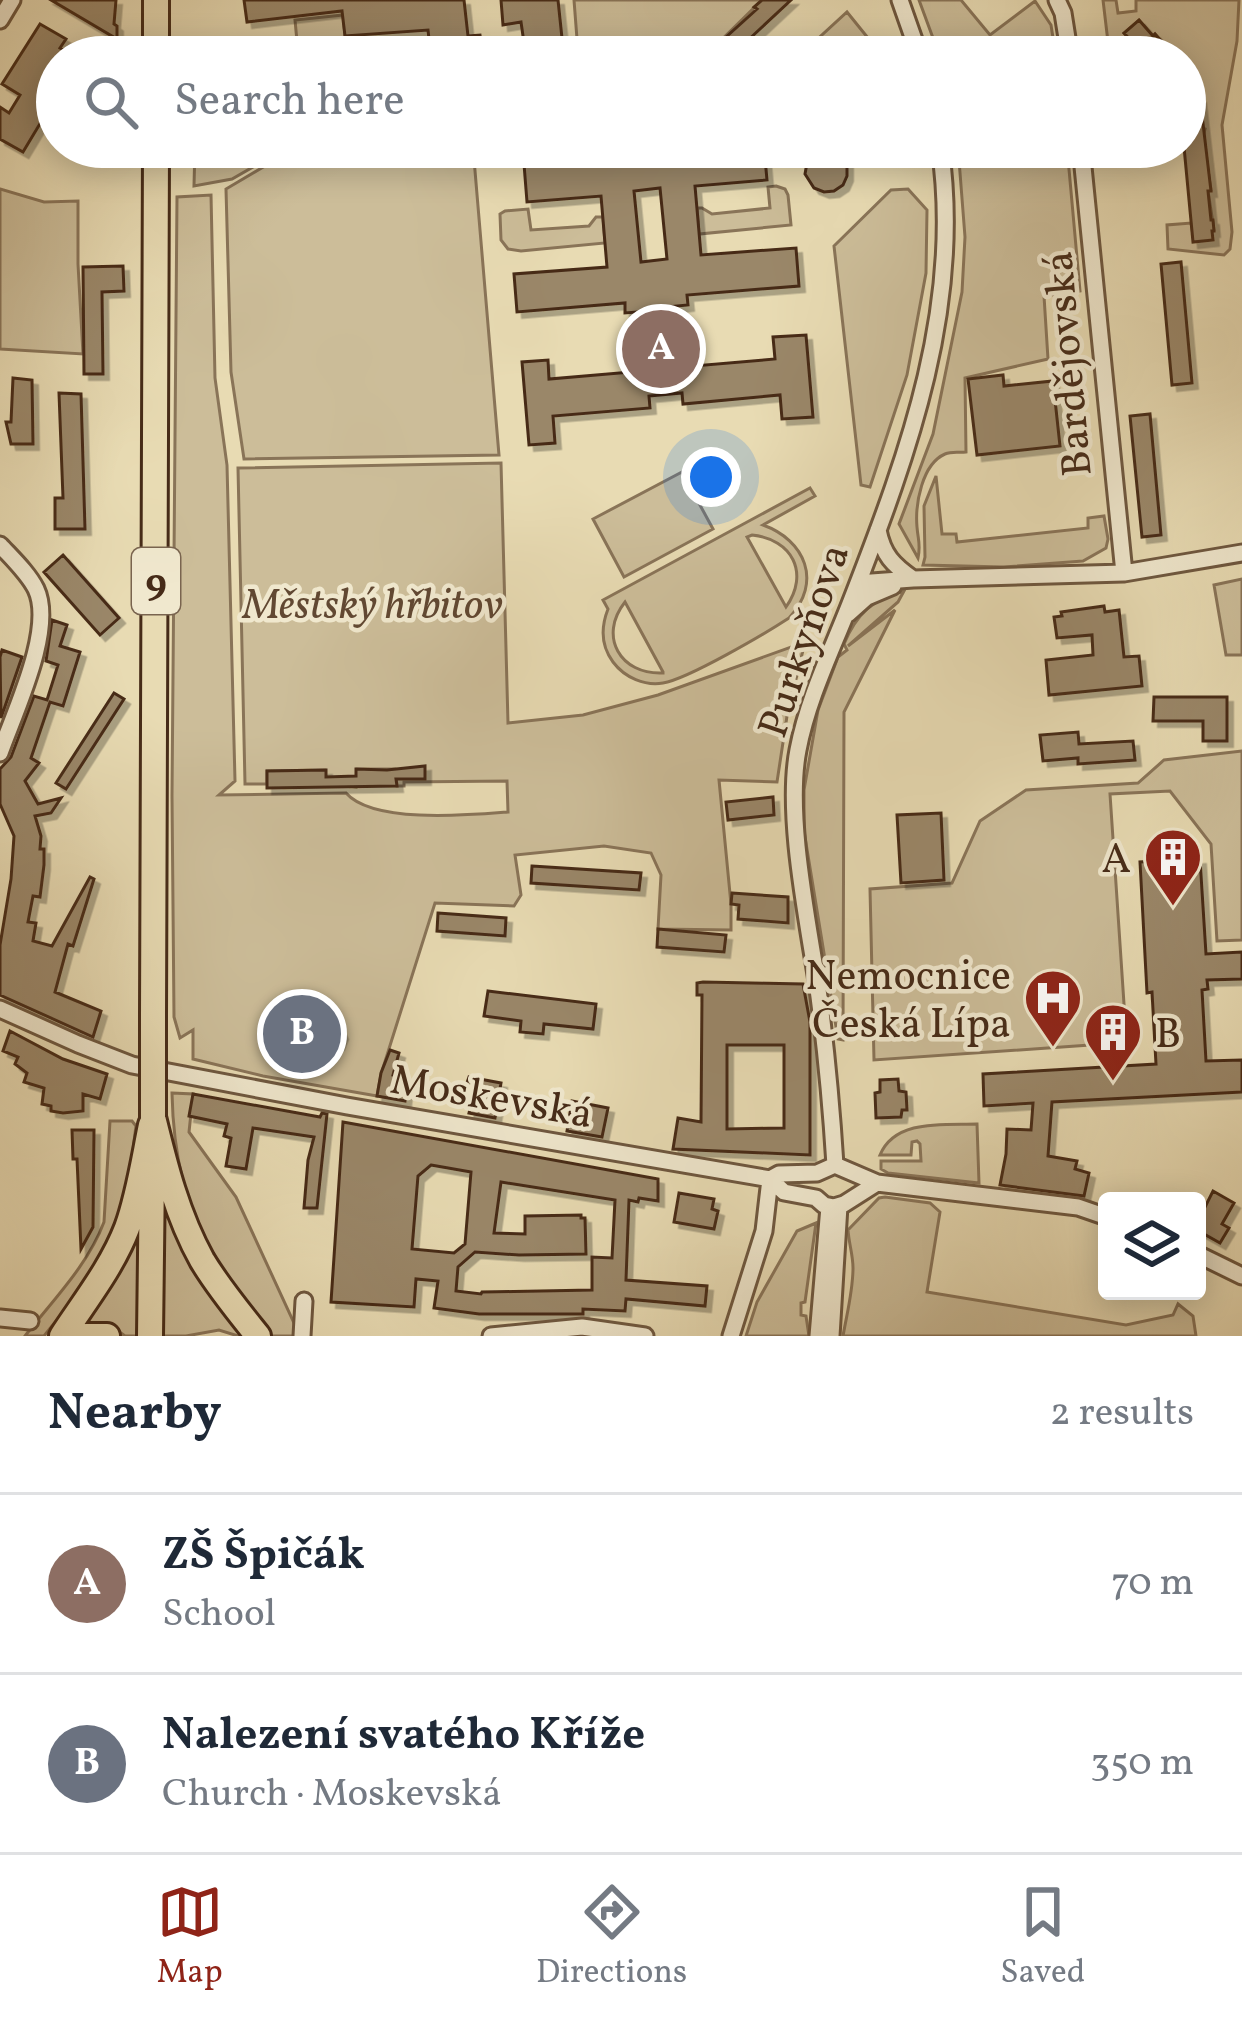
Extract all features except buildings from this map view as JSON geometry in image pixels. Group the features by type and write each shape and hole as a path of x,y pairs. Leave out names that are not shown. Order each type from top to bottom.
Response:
{"main road":[{"path":"156,0 156,36"},
{"name":"9","path":"150,1336 156,168"},
{"path":"62,1336 109,1266 125,1232 153,1117"},
{"path":"153,1117 184,1225 220,1289 258,1336"},
{"path":"86,1336 107,1336"}],"street":[{"path":"0,20 12,0"},
{"path":"900,0 913,36"},
{"path":"1058,0 1067,36"},
{"name":"Purkyňova","path":"842,1169 808,927 795,812 796,764 811,706 920,410 944,270 942,168"},
{"name":"Bardějovská","path":"1083,168 1124,573"},
{"path":"878,530 887,559 913,579"},
{"path":"0,545 34,584 40,599 37,647 0,753"},
{"path":"858,583 1124,573 1242,553"},
{"path":"845,617 867,597 913,579"},
{"name":"Moskevská","path":"0,1009 132,1065 770,1179"},
{"path":"770,1179 779,1174 817,1173 828,1166 877,1183 1078,1207 1098,1214"},
{"path":"818,1336 834,1202 855,1184 842,1169"},
{"path":"817,1173 813,1190 834,1202"},
{"path":"770,1179 784,1192 834,1202 877,1183"},
{"path":"730,1336 764,1231 770,1179"},
{"path":"831,1336 834,1202"},
{"path":"1206,1258 1237,1274"},
{"path":"302,1336 304,1301"},
{"path":"0,1318 30,1321"},
{"path":"491,1336 582,1327 645,1336"}],"green space":[{"path":"574,0 762,0 725,36 577,36"},
{"path":"919,0 961,0 990,35 1035,1 1053,36 932,36"},
{"path":"1103,0 1116,0 1118,13 1136,11 1136,0 1239,0 1222,125 1232,232 1230,249 1224,255 1168,249 1167,225 1191,223 1194,241 1214,230 1206,157 1206,36 1153,36 1139,20 1124,33 1127,36 1107,36"},
{"path":"847,12 866,36 821,36"},
{"path":"343,15 345,36 296,36 295,20"},
{"path":"194,168 251,168 232,179 194,186"},
{"path":"262,168 475,168 499,455 244,459 231,372 226,189"},
{"path":"960,168 1069,168 1080,291 1044,296 1048,359 965,378 966,452 945,454 926,475 917,507 918,558 899,524 933,434 962,292 965,237"},
{"path":"776,186 788,195 791,225 699,234 697,208 712,214 770,208 768,187"},
{"path":"0,189 44,202 78,201 83,354 0,349"},
{"path":"908,189 927,210 926,273 907,375 870,487 861,485 834,246 891,190"},
{"name":"Městský hřbitov","path":"211,195 215,378 227,465 235,781 219,795 346,793 359,803 399,813 508,812 507,781 404,782 397,786 395,769 357,769 356,787 326,783 325,770 267,771 267,784 245,784 238,468 501,463 508,723 583,715 658,695 805,642 777,782 719,780 731,930 658,929 661,875 651,853 604,846 515,855 521,895 514,906 435,903 377,1096 193,1059 193,1030 180,1038 174,1017 177,197"},
{"path":"528,209 531,230 589,226 596,217 603,217 605,243 508,249 501,240 500,214"},
{"path":"682,472 713,529 624,577 593,519"},
{"path":"936,476 942,534 956,534 957,542 1088,528 1088,518 1104,516 1106,548 1083,561 1004,567 923,565 924,506"},
{"path":"810,488 815,496 763,525 799,552 807,577 799,604 789,618 708,665 663,683 629,676 606,650 603,629 608,609 603,600","holes":["747,537 778,543 793,560 796,582 786,607","625,602 663,672 663,673 635,668 618,651 614,628"]},
{"path":"1242,579 1242,655 1226,655 1214,585"},
{"path":"904,591 898,602 848,646 895,610 844,712 843,1040 838,1039 804,831 804,790 818,710 838,657 847,650 844,644 849,634 875,603"},
{"path":"1242,751 1242,940 1217,941 1211,844 1170,791 1110,794 1125,1019 1090,1045 874,1060 870,889 952,883 980,821 1026,790 1138,783 1164,760"},
{"path":"172,1093 193,1094 189,1132 236,1197 300,1336 272,1336 211,1254 182,1176"},
{"path":"110,1121 132,1121 136,1126 118,1228 90,1277 44,1336 25,1336 79,1267 104,1222"},
{"path":"977,1124 979,1183 881,1169 881,1161 921,1161 917,1141 912,1142 911,1155 880,1155 897,1135 935,1125"},
{"path":"159,1158 250,1336 219,1330 160,1336"},
{"path":"145,1182 139,1336 125,1336 117,1330 70,1334"},
{"path":"885,1197 930,1203 940,1212 927,1292 1126,1325 1173,1315 1178,1304 1193,1316 1196,1336 843,1336 853,1277 848,1230"},
{"path":"816,1223 805,1302 801,1303 809,1336 746,1336 757,1302 797,1231"}],"place":[{"name":"ZŠ Špičák","path":"661,349"},
{"name":"A","path":"1173,908"},
{"name":"Nalezení svatého Kříže","path":"302,1034"},
{"name":"Nemocnice Česká Lípa","path":"1053,1049"},
{"name":"B","path":"1113,1083"}]}
